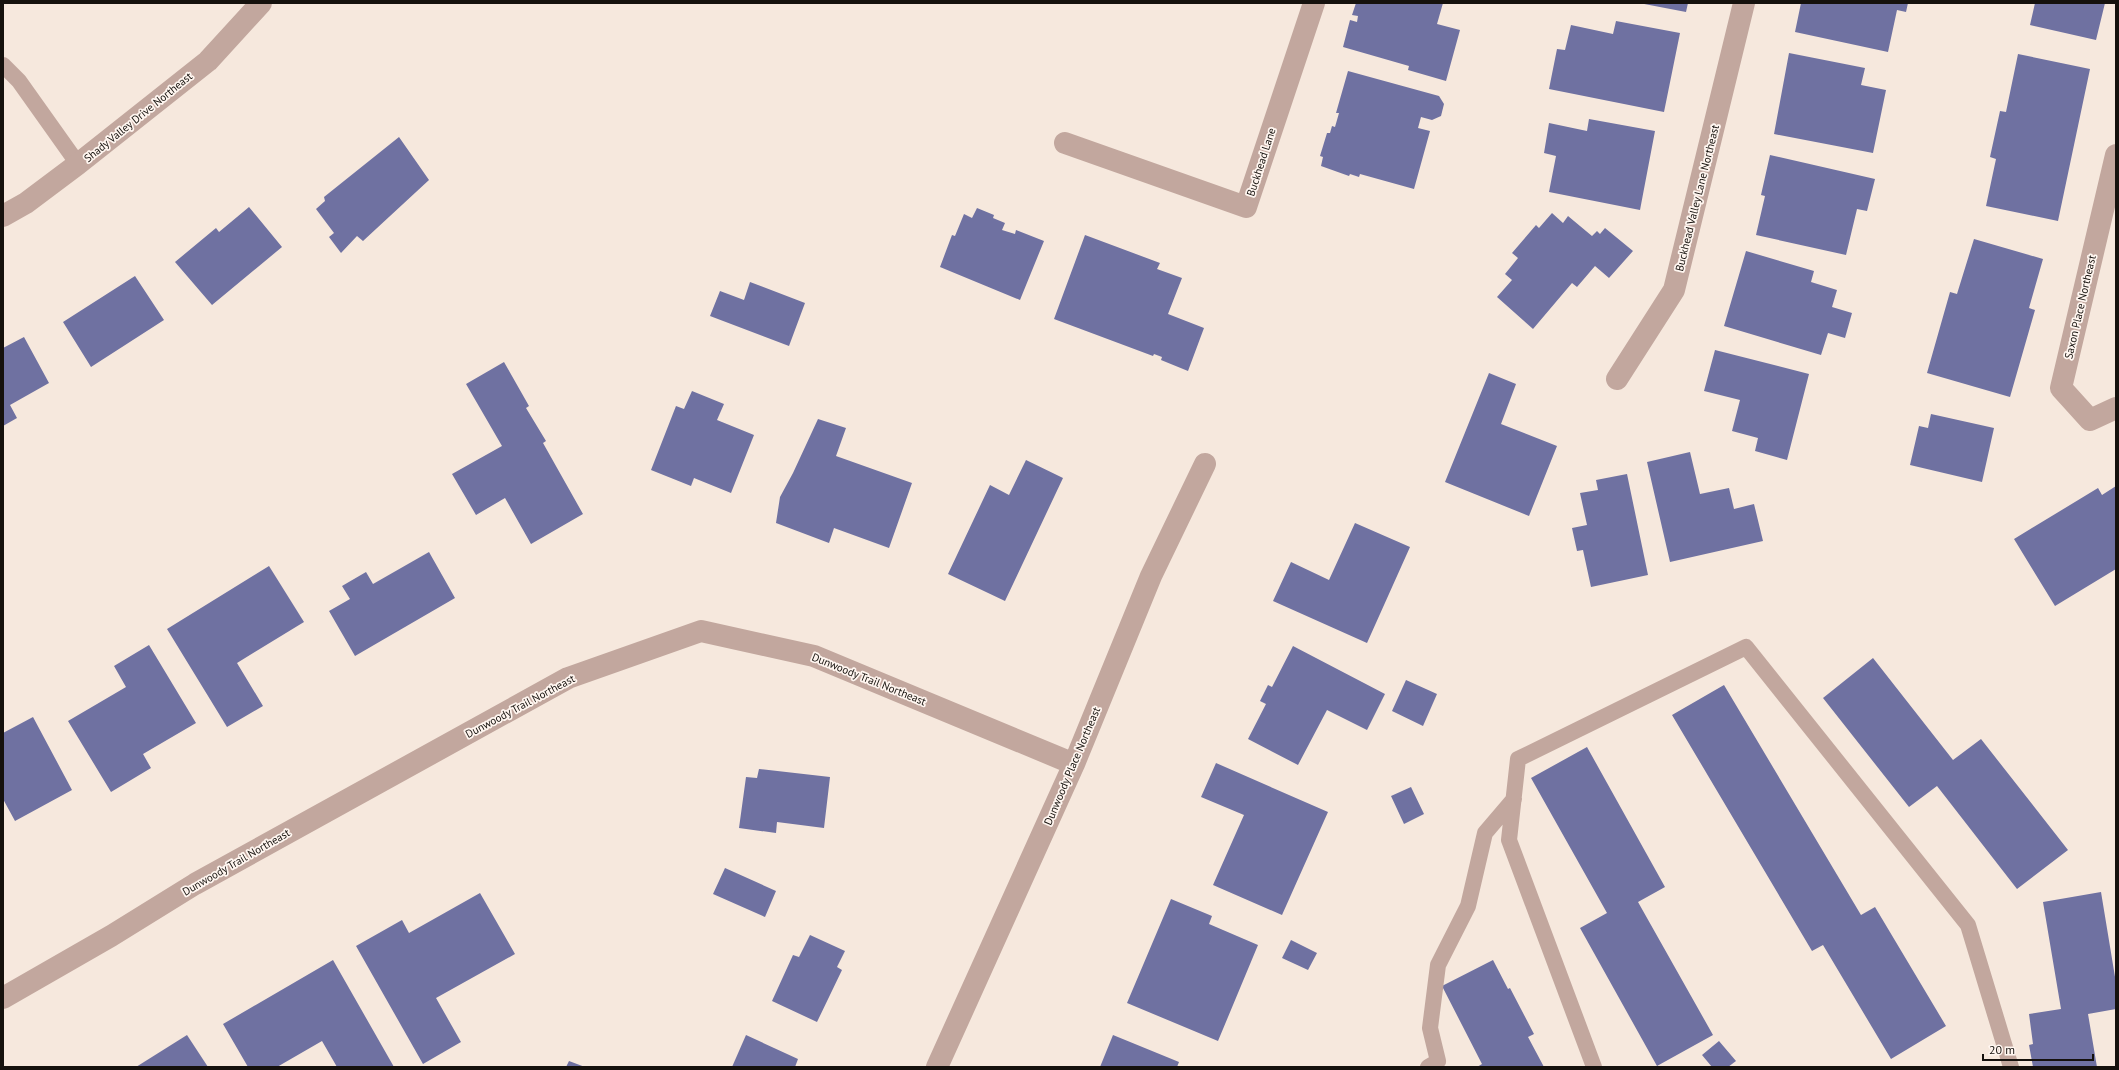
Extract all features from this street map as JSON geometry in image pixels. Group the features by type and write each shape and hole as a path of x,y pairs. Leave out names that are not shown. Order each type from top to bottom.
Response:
{"street":[{"name":"Shady Valley Drive Northeast","path":"3,216 26,203 78,164 208,61 261,3"},
{"name":"Buckhead Lane","path":"1064,143 1246,207 1314,3"},
{"name":"Buckhead Valley Lane Northeast","path":"1617,379 1674,290 1744,3"},
{"name":"Saxon Place Northeast","path":"2116,155 2061,388 2090,420 2116,408"},
{"name":"Dunwoody Place Northeast","path":"937,1067 1074,764 1151,576 1205,464"},
{"name":"Dunwoody Trail Northeast","path":"3,998 111,936 202,880 568,678 701,631 814,656 1074,764"}],"lane":[{"path":"3,65 19,81 78,164"},
{"path":"1594,1067 1509,840 1518,760 1746,647 1968,925 2011,1067"},
{"path":"1428,1067 1438,1061 1430,1028 1438,965 1468,906 1485,833 1514,799"}],"building":[{"path":"1356,3 1443,3 1437,24 1460,30 1446,81 1408,70 1409,66 1343,47 1350,20 1357,22 1358,16 1352,15"},
{"path":"1639,3 1688,3 1686,12"},
{"path":"1801,3 1908,3 1906,12 1897,10 1888,52 1795,32"},
{"path":"2035,3 2105,3 2096,40 2030,25"},
{"path":"1616,21 1680,33 1664,112 1549,89 1557,49 1565,50 1571,25 1613,34"},
{"path":"1789,53 1865,68 1861,85 1886,90 1873,153 1774,134"},
{"path":"2018,54 2090,69 2058,221 1986,206 1996,159 1990,157 2000,111 2006,112"},
{"path":"1348,71 1439,96 1444,104 1441,116 1432,120 1421,117 1418,128 1430,131 1414,189 1360,174 1359,177 1350,174 1349,176 1321,166 1323,157 1320,156 1327,133 1330,133 1332,126 1335,127 1339,113 1336,113"},
{"path":"1589,119 1655,131 1640,210 1549,192 1556,156 1544,153 1549,123 1587,131"},
{"path":"399,137 429,180 363,241 357,236 341,253 329,237 334,233 316,209 325,201 324,197"},
{"path":"1770,155 1875,179 1867,211 1857,209 1846,255 1756,235 1765,196 1761,195"},
{"path":"249,207 282,247 212,305 175,262 216,228 219,232"},
{"path":"977,208 994,215 993,218 1005,223 1002,230 1015,234 1016,230 1044,241 1020,300 940,267 952,235 955,236 964,214 972,218"},
{"path":"1552,213 1563,223 1568,216 1592,236 1597,231 1600,234 1605,228 1633,251 1609,278 1595,266 1577,287 1572,283 1533,329 1497,297 1512,280 1505,274 1518,258 1512,253 1536,225 1539,228"},
{"path":"1085,235 1160,263 1157,269 1182,278 1168,314 1204,328 1188,371 1161,360 1162,357 1154,354 1153,356 1054,319"},
{"path":"1974,239 2043,259 2029,308 2035,310 2010,397 1927,373 1950,292 1957,294"},
{"path":"1746,251 1814,271 1811,282 1837,290 1832,307 1852,313 1845,338 1828,333 1821,355 1724,326"},
{"path":"135,276 164,320 91,367 63,322"},
{"path":"750,282 805,303 789,346 710,316 720,291 744,300"},
{"path":"24,337 49,383 10,405 17,418 3,426 3,348"},
{"path":"1715,350 1809,374 1787,460 1755,451 1758,438 1732,431 1740,400 1704,391"},
{"path":"504,362 529,406 526,408 546,441 543,443 583,514 531,544 505,498 476,515 452,474 502,446 466,384"},
{"path":"1489,373 1516,384 1501,424 1557,446 1529,516 1445,482"},
{"path":"692,391 724,404 717,420 754,435 731,493 694,478 691,486 651,470 676,406 684,409"},
{"path":"1931,414 1994,428 1982,482 1910,465 1919,426 1928,428"},
{"path":"818,419 846,428 836,456 912,483 889,548 834,528 829,543 776,523 780,497"},
{"path":"1690,452 1700,494 1729,488 1734,509 1754,504 1763,541 1670,562 1647,462"},
{"path":"1026,460 1063,478 1005,601 948,574 990,485 1009,495"},
{"path":"1627,474 1648,575 1591,587 1583,550 1577,551 1572,528 1587,525 1580,493 1598,490 1596,480"},
{"path":"2116,486 2116,569 2055,606 2014,539 2098,488 2102,495"},
{"path":"1355,523 1410,547 1367,643 1273,601 1291,562 1329,580"},
{"path":"429,552 455,598 355,656 329,611 350,599 342,586 366,572 373,584"},
{"path":"269,566 304,622 237,663 263,706 227,727 167,629"},
{"path":"149,645 196,723 143,754 151,768 111,792 68,721 126,687 114,666"},
{"path":"1293,646 1385,694 1367,730 1327,710 1298,765 1248,739 1266,704 1260,701 1268,685 1272,687"},
{"path":"1873,658 1953,760 1981,739 2068,850 2017,889 1937,786 1909,807 1823,698"},
{"path":"1406,680 1437,694 1423,726 1392,711"},
{"path":"1724,685 1861,915 1875,907 1946,1026 1891,1059 1823,945 1812,951 1672,715"},
{"path":"33,717 72,790 15,821 3,799 3,733"},
{"path":"1587,747 1665,887 1638,902 1713,1035 1657,1066 1580,928 1607,913 1531,778"},
{"path":"1216,763 1328,812 1282,915 1213,885 1244,815 1201,797"},
{"path":"759,769 830,777 824,828 777,822 776,833 739,828 746,777 757,778"},
{"path":"1411,787 1424,814 1404,824 1391,796"},
{"path":"725,868 776,891 765,917 713,894"},
{"path":"2101,892 2116,983 2116,1009 2088,1014 2097,1067 2033,1067 2029,1045 2033,1044 2029,1014 2061,1009 2043,902"},
{"path":"480,893 515,954 436,998 461,1042 423,1064 356,946 402,920 409,933"},
{"path":"1171,899 1212,916 1209,924 1258,945 1218,1041 1127,1003"},
{"path":"810,935 845,951 837,967 842,970 817,1022 772,1001 793,955 799,957"},
{"path":"1291,940 1317,953 1308,970 1282,958"},
{"path":"333,960 394,1067 337,1067 322,1041 277,1067 248,1067 223,1024"},
{"path":"1493,960 1508,989 1510,988 1534,1034 1528,1037 1544,1067 1477,1067 1482,1064 1442,986"},
{"path":"187,1035 208,1067 136,1067"},
{"path":"746,1035 798,1059 795,1067 732,1067"},
{"path":"1113,1035 1179,1062 1177,1067 1100,1067"},
{"path":"1719,1041 1736,1061 1728,1067 1712,1067 1702,1055"},
{"path":"569,1061 585,1067 566,1067"}]}
